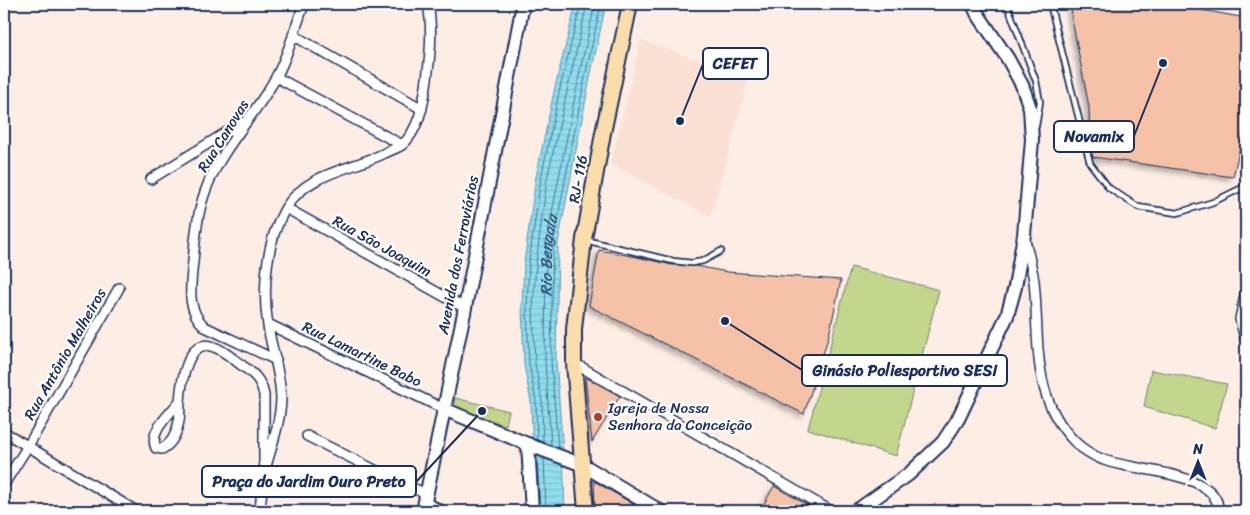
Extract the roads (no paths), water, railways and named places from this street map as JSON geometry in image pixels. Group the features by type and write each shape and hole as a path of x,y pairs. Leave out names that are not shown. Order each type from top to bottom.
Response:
{"main road":[{"name":"Avenida dos Ferroviários","path":"425,503 465,308 523,4"},
{"name":"RJ- 116","path":"586,511 578,463 574,329 584,239 603,133 630,4"},
{"path":"856,511 909,474 943,442 958,419 1007,316 1015,287 1024,234 1032,140 1030,108 1022,85 1008,59 973,4"},
{"path":"444,410 578,463 660,511"},
{"path":"530,445 532,511"},
{"path":"425,503 439,511"}],"street":[{"name":"Rua Canovas","path":"276,360 205,327 197,320 192,309 191,291 198,217 205,191 218,164 245,120 253,113 276,77 304,4"},
{"path":"264,476 278,422 281,401 276,360 268,324 266,290 268,257 273,235 286,208 300,191 312,182 341,168 378,157 402,145 412,131 422,109 431,43 428,4"},
{"path":"293,34 422,109"},
{"path":"276,77 402,145"},
{"path":"151,179 245,120"},
{"name":"Rua São Joaquim","path":"286,208 465,308"},
{"path":"1024,234 1034,280 1038,351 1043,386 1055,415 1076,443 1105,461 1183,478 1203,486 1214,496 1218,511"},
{"name":"Rua Antônio Malheiros","path":"4,484 119,288"},
{"path":"1246,291 1240,319 1246,342"},
{"name":"Rua Lamartine Babo","path":"268,324 444,410"},
{"path":"179,402 157,429 154,437 156,448 162,449 168,446 175,435 180,415 179,402 186,368 190,355 196,347 204,345 214,346 252,372 262,385 264,395 264,476 260,511"},
{"path":"574,363 831,511"},
{"path":"4,432 136,511"},
{"path":"307,436 405,485 425,503"}],"lane":[{"path":"774,4 788,6 797,4"},
{"path":"1007,4 1036,81 1040,102 1038,119 1032,140"},
{"path":"1050,4 1090,163 1109,188 1138,207 1178,213 1213,202 1246,186"},
{"path":"584,239 673,261 692,263 702,261 721,251"}],"water":[{"name":"Rio Bengala","path":"576,4 606,4 558,243 556,361 565,511 535,511 531,402 524,365 522,307 524,262 536,177 555,87"}],"place":[{"name":"Novamix","path":"1163,63"},
{"name":"CEFET","path":"680,121"},
{"name":"Ginásio Poliesportivo SESI","path":"725,321"},
{"name":"Praça do Jardim Ouro Preto","path":"482,411"},
{"name":"Igreja de Nossa Senhora da Conceição","path":"598,417"}]}
